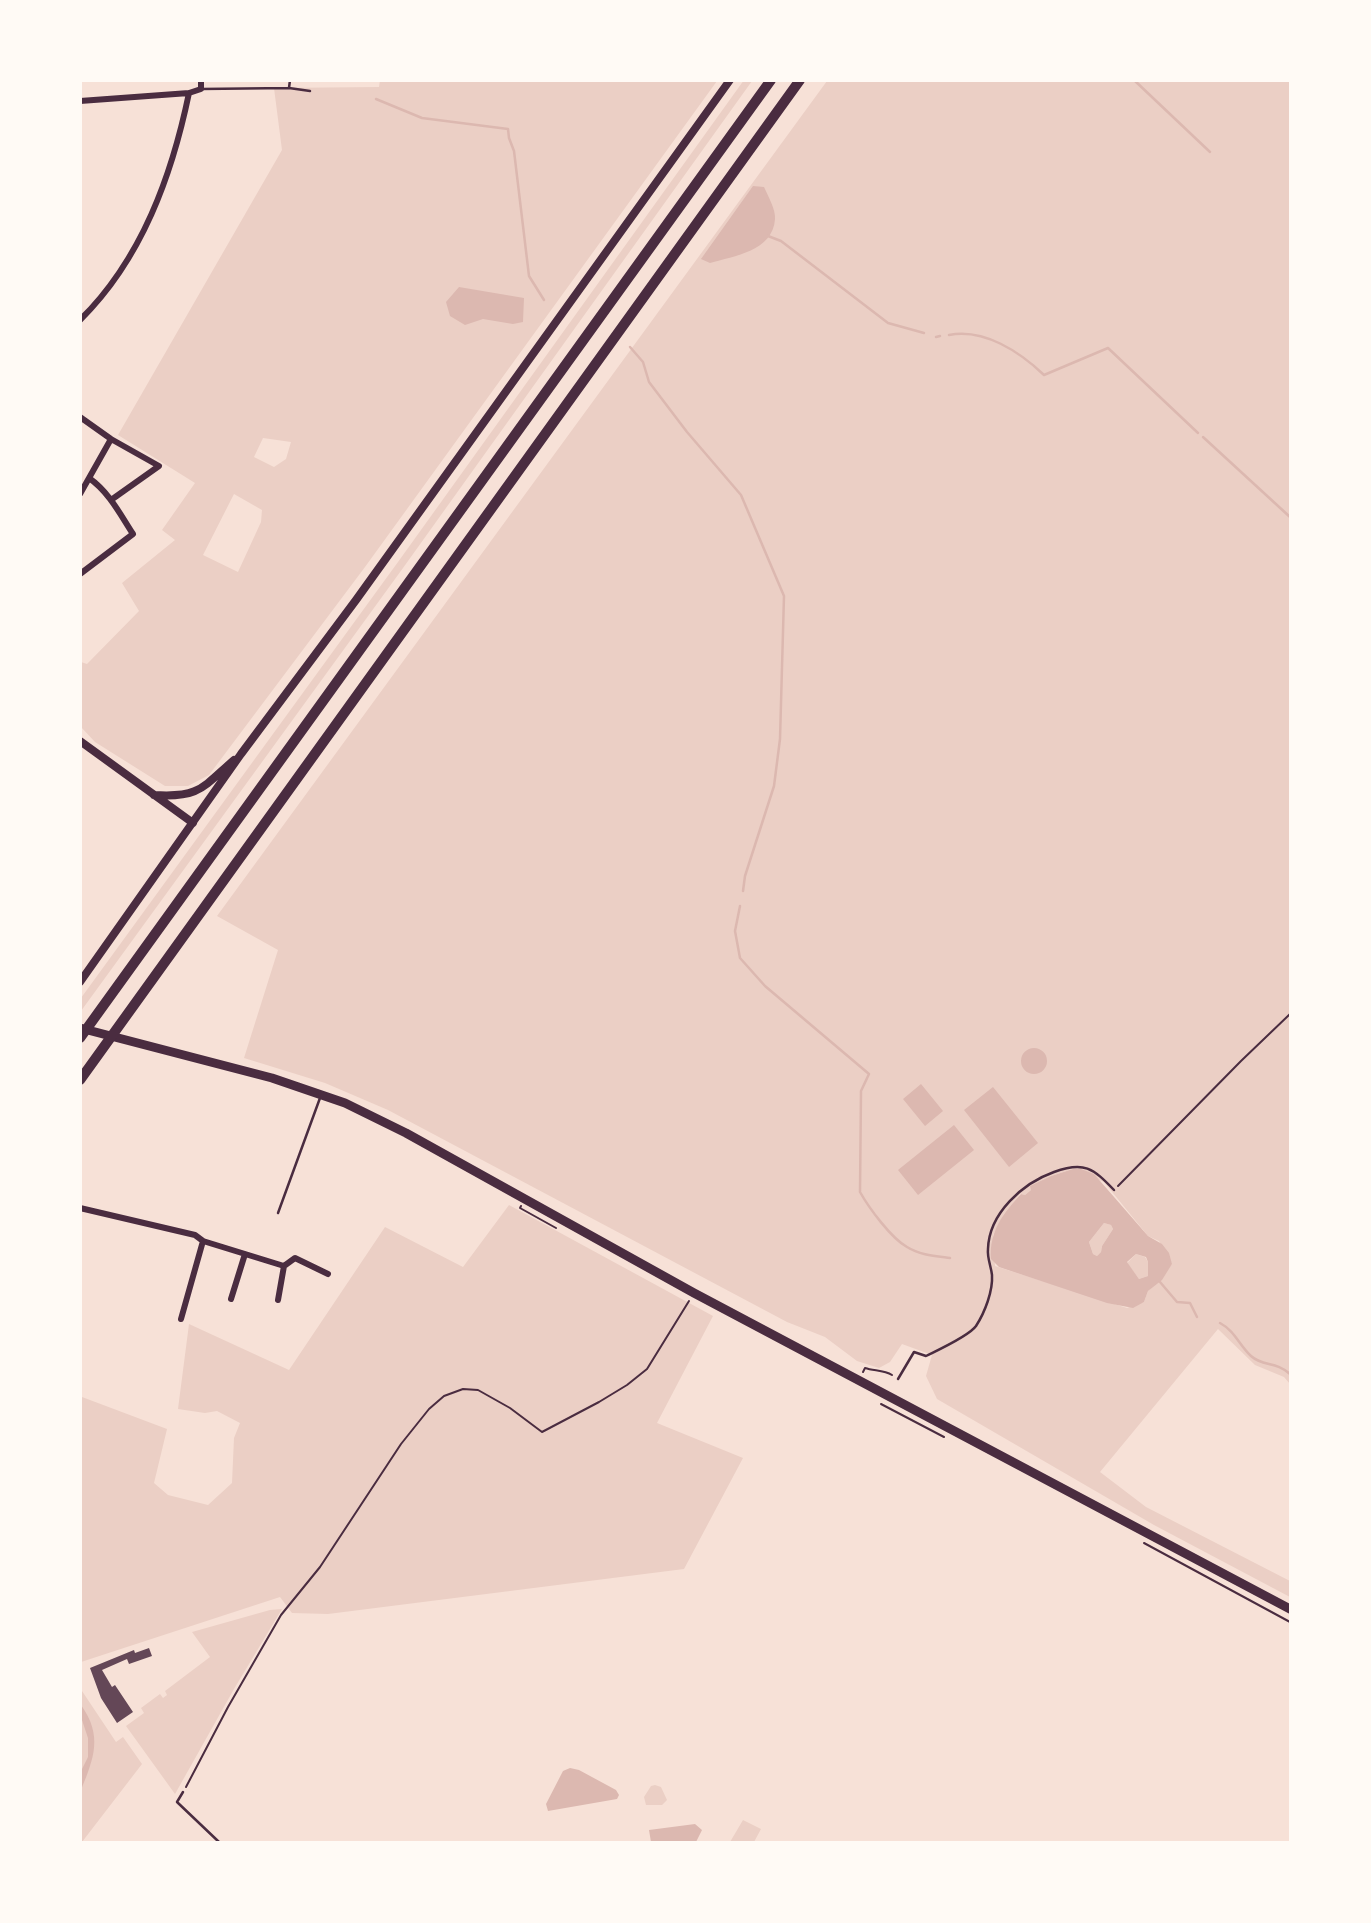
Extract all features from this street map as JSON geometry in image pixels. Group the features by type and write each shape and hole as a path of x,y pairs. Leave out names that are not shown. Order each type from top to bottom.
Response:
{"highway":[{"path":"80,1038 771,80"},
{"path":"80,1080 800,80"}],"main road":[{"path":"80,982 241,754 356,600 730,80"},
{"path":"80,741 193,823"},
{"path":"154,795 180,797 195,792 207,785 241,754"},
{"path":"80,1028 321,1094 345,1103 406,1133 694,1293 1290,1609"}],"street":[{"path":"80,101 190,93 201,89 201,80"},
{"path":"80,320 116,276 152,215 169,173 190,93"},
{"path":"80,417 111,439 159,466 111,500"},
{"path":"80,494 111,439"},
{"path":"80,574 133,534 111,500 99,485 89,478"},
{"path":"80,1208 195,1235 203,1241 284,1266"},
{"path":"181,1319 203,1241"},
{"path":"231,1299 245,1254"},
{"path":"278,1300 284,1266 295,1258 328,1274"}],"lane":[{"path":"289,88 290,80"},
{"path":"201,89 289,88 310,91"},
{"path":"278,1213 321,1094"},
{"path":"898,1379 914,1352 926,1356 975,1328 992,1289 988,1239 999,1216 1016,1195 1041,1177 1069,1167 1081,1166 1097,1173 1114,1190"},
{"path":"183,1792 177,1802 219,1843"}],"path":[{"path":"1114,1190 1290,1014"},
{"path":"183,1792 281,1615 320,1567 401,1444 429,1409 444,1396 463,1389 478,1390 510,1408 542,1432 599,1402 627,1385 646,1369 690,1300"},
{"path":"865,1368 877,1372 886,1371 898,1379"}],"shaded area":[{"path":"380,80 717,81 365,567 209,775 188,786 165,786 95,742 81,727 81,662 87,664 139,611 122,583 175,540 162,530 195,483 118,435 282,150 274,88 379,87","holes":["263,438 291,442 286,459 274,467 254,457","234,494 262,510 261,522 238,572 203,555"]},
{"path":"744,80 752,81 81,1011 81,998"},
{"path":"827,81 1290,81 1290,1384 1284,1377 1255,1365 1218,1329 1100,1472 1146,1507 1290,1581 1290,1597 1154,1525 937,1399 926,1376 932,1355 902,1344 890,1362 879,1368 857,1361 825,1337 787,1322 388,1110 325,1083 244,1058 278,950 217,916","holes":["1073,1169 1104,1182 1148,1236 1159,1241 1172,1264 1148,1291 1144,1302 1127,1308 995,1266 993,1235 1004,1214 1020,1194 1025,1195 1031,1190 1031,1186 1051,1176"]},
{"path":"753,186 764,187 774,211 773,230 760,245 751,250 710,263 701,259"},
{"path":"459,287 524,298 523,322 513,324 483,319 465,325 450,316 446,302"},
{"path":"1034,1048 1043,1052 1047,1061 1043,1070 1034,1074 1025,1070 1021,1061 1025,1052"},
{"path":"921,1084 943,1111 925,1126 903,1099"},
{"path":"993,1087 1038,1143 1009,1167 964,1110"},
{"path":"954,1125 974,1150 918,1195 898,1170"},
{"path":"1073,1169 1094,1174 1148,1236 1162,1244 1169,1253 1172,1264 1162,1280 1148,1291 1144,1302 1133,1308 1107,1303 999,1267 991,1259 992,1240 1008,1208 1021,1194 1025,1195 1031,1190 1030,1186","holes":["1104,1223 1111,1225 1113,1229 1097,1256 1093,1254 1089,1242","1136,1254 1146,1257 1148,1262 1148,1276 1139,1279 1127,1262"]},
{"path":"509,1205 713,1316 657,1423 743,1458 684,1569 328,1614 292,1613 280,1597 81,1662 82,1397 167,1429 154,1483 168,1495 208,1505 232,1483 234,1438 240,1423 217,1411 205,1413 178,1409 189,1324 289,1370 385,1227 463,1267"},
{"path":"1104,1223 1111,1225 1113,1229 1097,1256 1093,1254 1089,1242"},
{"path":"1136,1254 1145,1257 1148,1262 1148,1276 1139,1279 1127,1263"},
{"path":"282,1609 175,1794 126,1726 144,1713 141,1708 160,1694 163,1698 167,1695 165,1691 210,1657 192,1632"},
{"path":"80,1688 116,1742 123,1737 142,1764 82,1842"},
{"path":"81,1705 92,1727 94,1747 90,1768 81,1790 81,1771 88,1757 88,1738 81,1717"},
{"path":"570,1768 616,1790 619,1795 617,1799 548,1811 546,1804 563,1771"},
{"path":"651,1786 661,1787 667,1800 662,1805 646,1805 644,1797"},
{"path":"743,1820 761,1829 754,1842 730,1842"},
{"path":"695,1824 702,1830 696,1842 651,1842 649,1830"}],"building":[{"path":"149,1648 152,1656 129,1664 127,1659 102,1670 133,1712 117,1723 101,1698 90,1668 134,1650 135,1653"}],"waterway":[{"path":"1134,80 1210,152"},
{"path":"376,99 422,118 508,129 514,151 529,276 544,300"},
{"path":"768,236 781,241 888,323 924,333"},
{"path":"949,335 975,335 1001,344 1013,350 1044,375 1108,348 1198,433"},
{"path":"936,337 940,336"},
{"path":"630,347 643,362 649,382 741,495 784,596 780,739 774,786 745,876 743,891"},
{"path":"1203,437 1290,517"},
{"path":"740,906 735,931 740,958 765,986 869,1074 861,1091 860,1192 881,1222 901,1243 912,1250 950,1258"},
{"path":"1160,1282 1177,1302 1190,1303 1197,1317"},
{"path":"1220,1323 1260,1362 1280,1367 1290,1374"}]}
